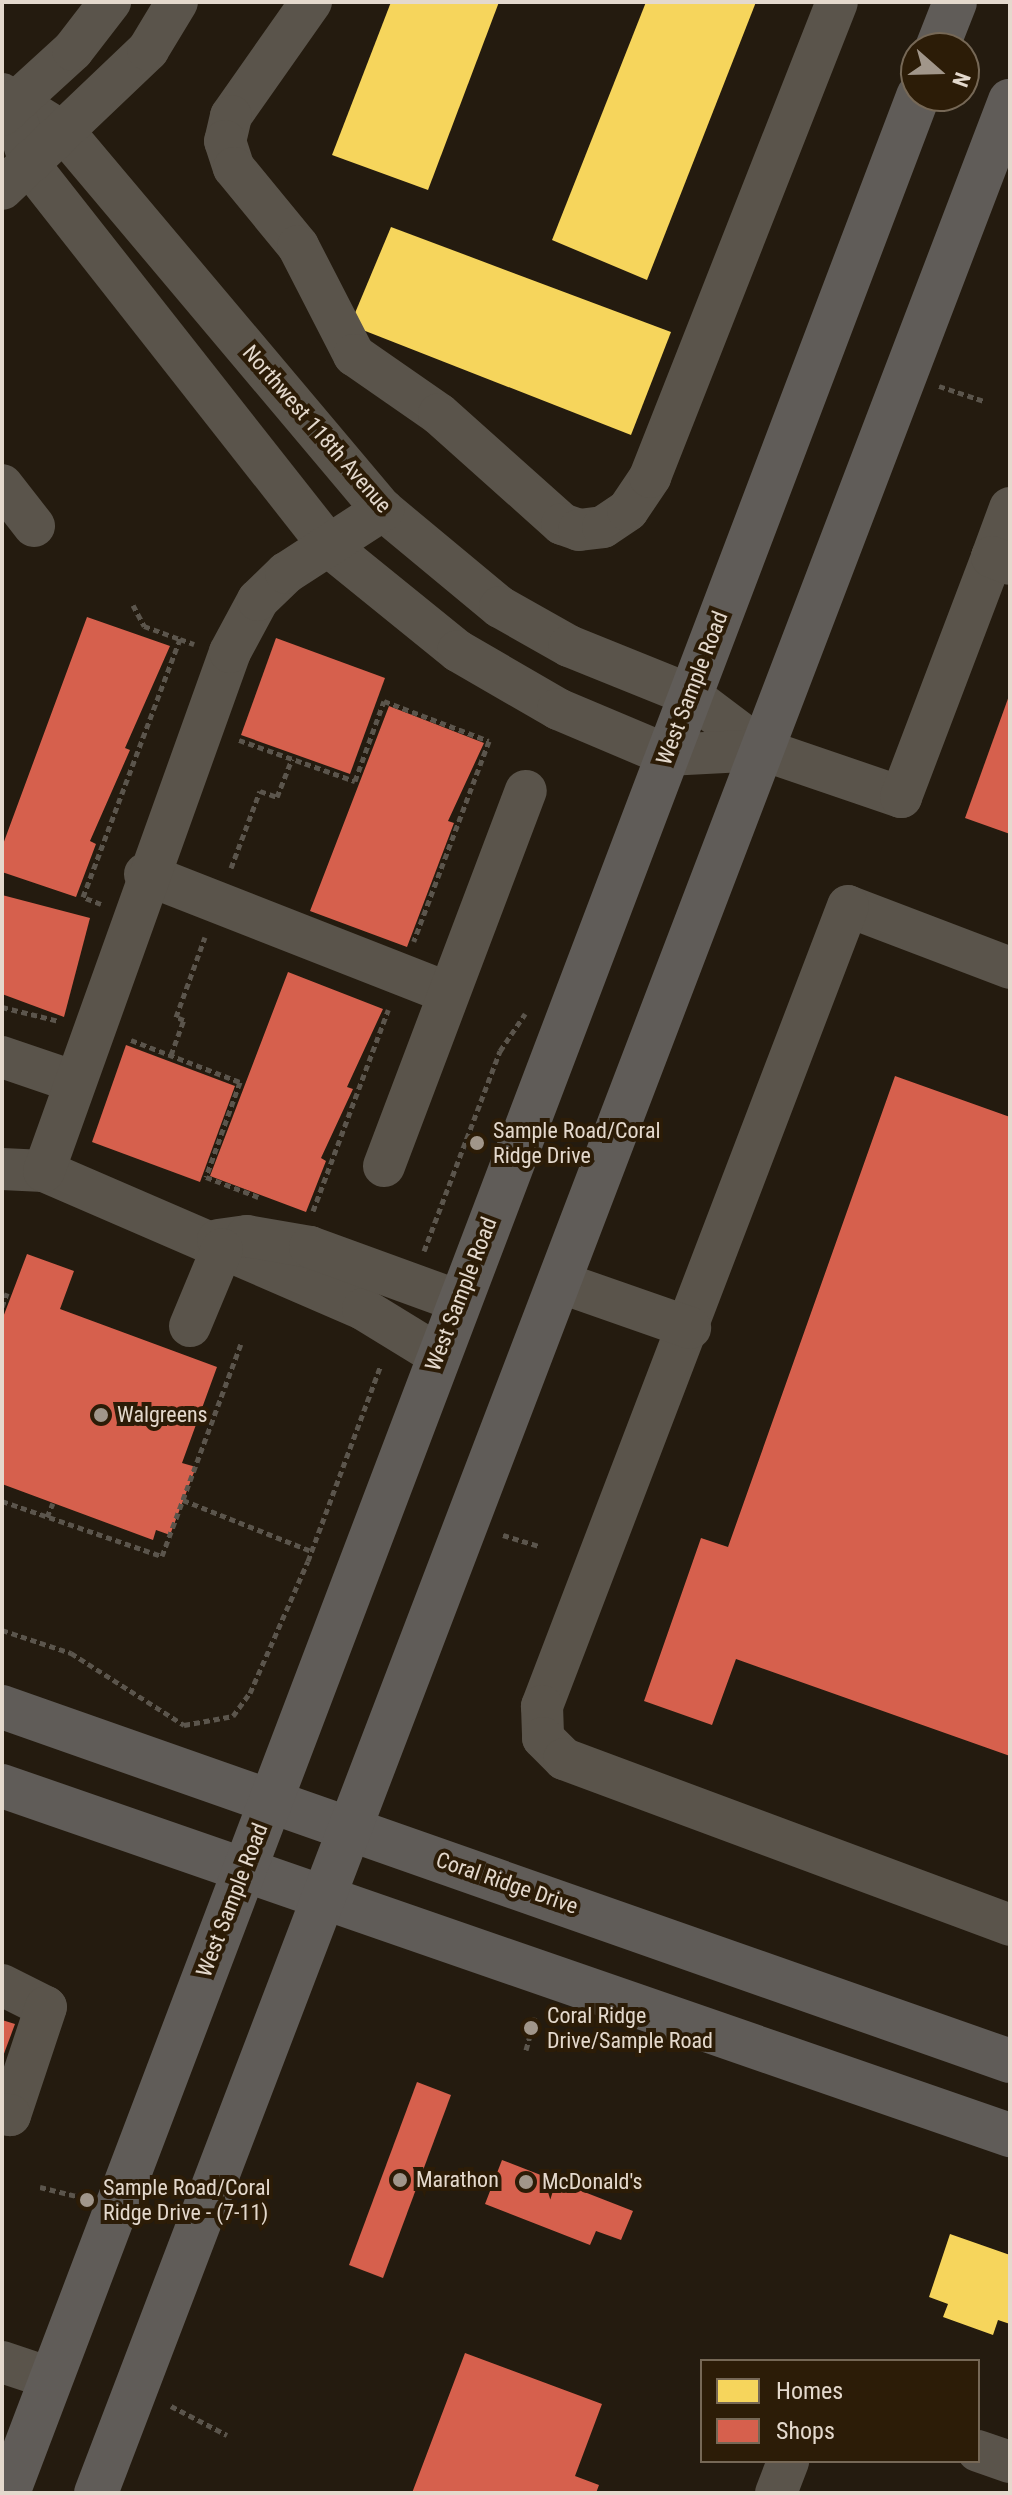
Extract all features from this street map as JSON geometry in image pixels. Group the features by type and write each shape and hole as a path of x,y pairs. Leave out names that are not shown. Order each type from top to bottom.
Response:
{"main road":[{"path":"943,32 955,2"},
{"path":"96,2493 1010,101"},
{"name":"West Sample Road","path":"8,2493 912,112"},
{"name":"Coral Ridge Drive","path":"2,1707 1010,2061"},
{"path":"2,1786 324,1892 1010,2135"}],"street":[{"path":"110,2 6,106 16,178 332,549 458,651 558,709 667,755 763,750 901,797 1001,561 1010,508"},
{"path":"16,178 148,50 177,2"},
{"path":"311,2 231,116 225,141 234,168 298,246 354,355 439,414 562,524 579,530 603,527 628,510 650,477 837,2"},
{"name":"Northwest 118th Avenue","path":"6,106 65,133 383,510 500,607 569,646 690,695 763,750"},
{"path":"2,485 34,526"},
{"path":"44,1171 145,874 230,652 258,600 286,573 332,549 383,510"},
{"path":"384,1166 526,791"},
{"path":"145,874 448,993"},
{"path":"1010,968 848,906 690,1328 542,1706 543,1738 564,1759 1010,1925"},
{"path":"2,1057 75,1082"},
{"path":"2,1169 44,1171 216,1245 394,1328 438,1355"},
{"path":"216,1245 247,1236 310,1247 458,1301"},
{"path":"190,1326 216,1245"},
{"path":"559,1282 690,1328"},
{"path":"2,1985 46,2007 10,2115 2,2114"},
{"path":"2,2362 50,2378"},
{"path":"980,2452 1010,2462"},
{"path":"776,2493 787,2463"}],"path":[{"path":"939,386 984,401"},
{"path":"133,605 144,626 180,639"},
{"path":"171,1055 184,1020 176,1017 260,791 277,797 292,759"},
{"path":"411,1284 500,1051 528,1010"},
{"path":"2,1307 7,1293"},
{"path":"2,1630 71,1653 167,1718 213,1723 233,1716 250,1693 311,1551 394,1328"},
{"path":"2,1501 159,1558 241,1344"},
{"path":"183,1500 311,1551"},
{"path":"47,1517 53,1503"},
{"path":"502,1534 539,1546"},
{"path":"526,2050 535,2017"},
{"path":"40,2187 77,2196"},
{"path":"171,2406 227,2435"}],"building: Homes":[{"path":"391,2 499,2 428,190 332,155"},
{"path":"646,2 756,2 647,280 552,240"},
{"path":"391,227 671,332 631,435 350,325"},
{"path":"950,2234 1010,2255 1010,2324 998,2320 993,2335 943,2317 948,2304 929,2297"}],"building: Shops":[{"path":"87,617 170,646 125,748 130,750 90,841 96,844 76,897 2,872 2,847"},
{"path":"276,638 385,678 350,774 241,735"},
{"path":"1010,693 1010,834 965,818"},
{"path":"389,706 484,743 448,821 454,823 407,947 310,911"},
{"path":"2,895 90,918 64,1017 2,994"},
{"path":"288,972 383,1009 347,1087 353,1089 321,1158 326,1161 306,1212 210,1176"},
{"path":"126,1045 235,1086 200,1182 92,1142"},
{"path":"895,1076 1010,1117 1010,1756 736,1659 712,1725 644,1701 701,1538 728,1547"},
{"name":"Walgreens","path":"27,1254 74,1271 60,1309 217,1367 182,1463 196,1467 170,1535 156,1530 153,1540 2,1484 2,1320"},
{"path":"2,2020 15,2024 2,2059"},
{"name":"Marathon","path":"417,2082 451,2095 383,2278 349,2265"},
{"name":"McDonald's","path":"502,2160 633,2211 621,2240 596,2231 590,2245 485,2204"},
{"path":"465,2353 602,2404 575,2476 599,2485 596,2493 412,2493"}],"place":[{"name":"Sample Road/Coral Ridge Drive","path":"477,1143"},
{"name":"Walgreens","path":"101,1415"},
{"name":"Coral Ridge Drive/Sample Road","path":"531,2028"},
{"name":"Marathon","path":"400,2180"},
{"name":"McDonald's","path":"526,2182"},
{"name":"Sample Road/Coral Ridge Drive - (7-11)","path":"87,2200"}]}
